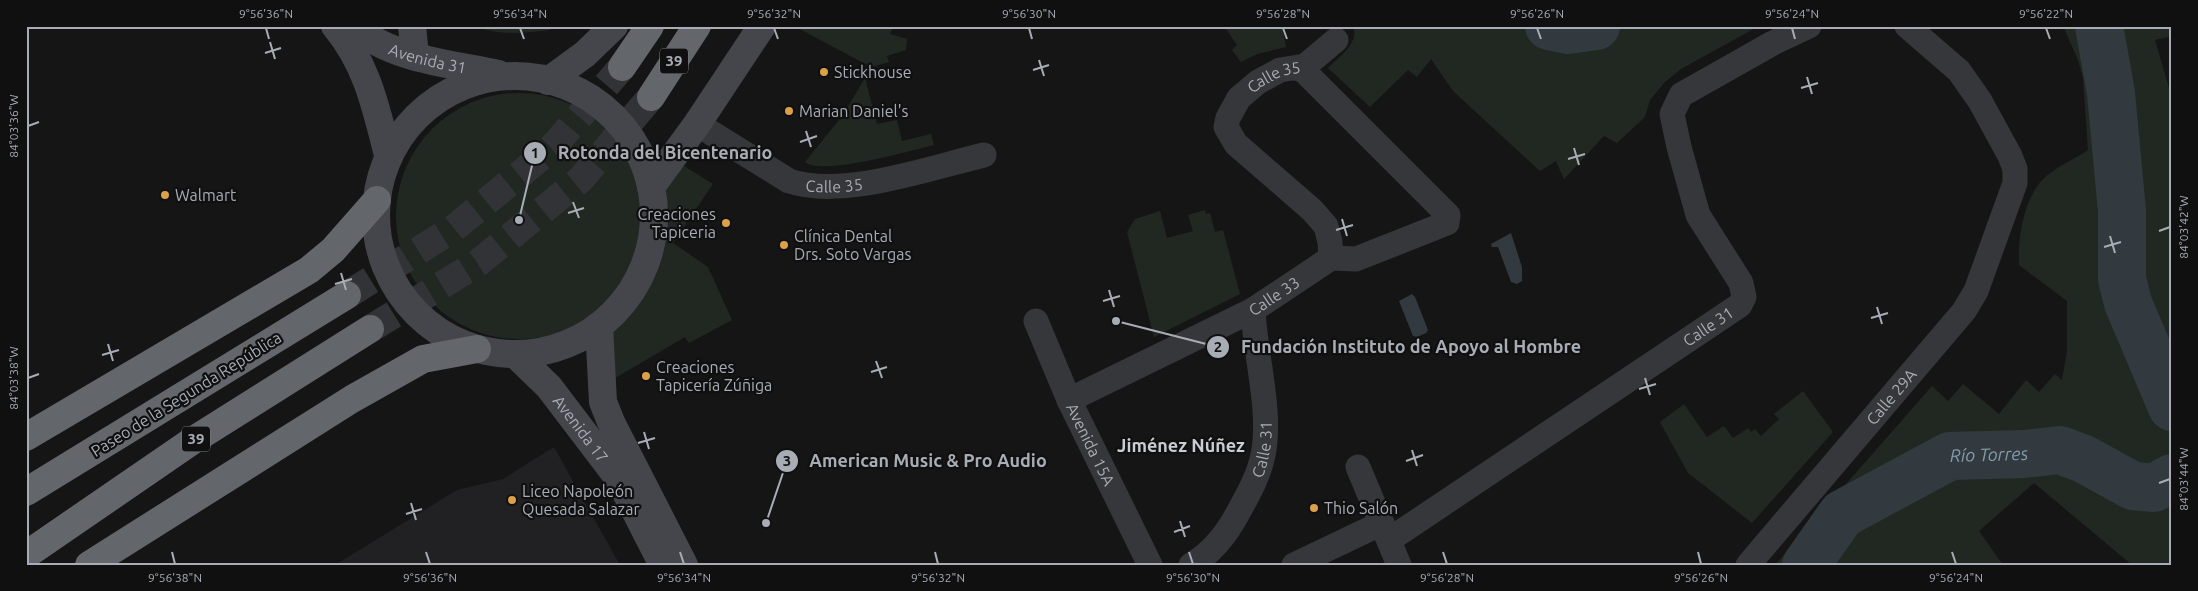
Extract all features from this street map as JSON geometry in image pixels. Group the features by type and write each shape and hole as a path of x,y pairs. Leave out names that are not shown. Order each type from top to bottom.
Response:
{"highway":[{"name":"39","path":"622,67 650,26"},
{"name":"39","path":"651,97 697,26"},
{"path":"26,437 309,270 333,250 376,200"},
{"name":"Paseo de la Segunda República","path":"26,492 346,295"},
{"name":"39","path":"26,555 192,442 370,329"},
{"path":"89,565 352,399 416,363 424,359 477,349"}],"main road":[{"path":"335,26 361,64 372,94 388,155"},
{"name":"Avenida 31","path":"355,26 372,40 415,56 507,75"},
{"path":"412,26 415,56"},
{"path":"548,80 585,54 614,26"},
{"path":"651,187 697,124 762,26"},
{"path":"507,75 548,80 588,97 610,114 628,135 642,160 651,187 653,226 645,264 627,298 599,326 580,338 559,347 537,353 515,354 477,349 455,340 434,328 415,312 400,293 388,272 380,249 376,225 376,200 388,155 412,121 439,98 471,82 507,75"},
{"name":"Avenida 17","path":"599,326 603,402 611,422 684,565"},
{"name":"Avenida 17","path":"515,354 549,387 619,479 663,565"}],"street":[{"name":"Calle 31","path":"1386,532 1740,305 1744,297 1741,283 1698,214 1681,156 1672,114 1681,95 1773,43 1809,26"},
{"name":"Calle 29A","path":"1748,565 1964,311 1976,291 2015,183 2015,169 2010,156 1980,101 1959,71 1907,26"},
{"name":"Calle 35","path":"1331,258 1326,226 1312,210 1236,144 1226,127 1228,118 1239,98 1258,82 1280,70 1297,68 1310,63 1336,40"},
{"path":"1297,68 1304,71 1448,215 1447,223 1356,259 1331,258"},
{"name":"Calle 35","path":"697,124 789,181 801,185 822,187 872,182 984,155"},
{"name":"Calle 33","path":"1069,400 1253,310 1331,258"},
{"name":"Calle 31","path":"1194,564 1210,551 1237,515 1257,476 1263,455 1264,413 1253,310"},
{"name":"Avenida 15A","path":"1036,321 1069,400 1150,565"},
{"path":"1358,467 1399,565"},
{"path":"1294,565 1386,532"}],"shaded area":[{"path":"475,26 550,26 550,30 522,33 503,32"},
{"path":"794,26 893,26 890,34 907,39 906,50 887,56 889,62 871,67"},
{"path":"1224,26 1282,26 1286,47 1257,54 1241,62 1232,50 1237,45"},
{"path":"1353,26 1759,26 1681,69 1665,82 1650,100 1645,117 1617,143 1604,136 1564,179 1556,161 1540,171 1453,91 1431,59 1417,77 1408,70 1370,107 1328,68 1351,44 1354,38"},
{"path":"2063,26 2172,26 2172,36 2155,40 2172,98 2172,563 2166,565 2132,565 2034,483 1979,531 2003,565 1775,565 1932,386 1948,401 1963,384 1999,414 2026,380 2039,392 2055,374 2062,380 2067,351 2067,301 2019,265 2019,254 2023,220 2030,199 2036,189 2042,180 2052,172 2088,150 2083,78 2078,60"},
{"path":"865,78 877,124 897,120 902,141 931,134 934,145 887,157 847,164 814,166 805,162 843,115"},
{"path":"519,93 543,95 566,102 577,107 606,129 628,158 633,169 640,192 642,216 640,240 633,263 628,274 606,303 577,325 566,330 543,337 519,339 495,337 472,330 461,325 432,303 410,274 405,263 398,240 396,216 398,192 405,169 410,158 432,129 461,107 472,102 495,95"},
{"path":"681,164 713,184 673,243 708,267 732,320 689,343 685,337 605,384 601,332 640,298 652,281 658,266 661,244 661,233 655,207 656,198 662,186"},
{"path":"1205,210 1206,214 1210,213 1215,232 1223,230 1240,294 1154,337 1127,232 1135,219 1160,211 1167,238 1193,231 1188,215"},
{"path":"1511,233 1522,267 1522,281 1517,284 1511,282 1498,247 1492,247 1491,244"},
{"path":"1412,294 1415,297 1428,330 1417,337 1413,336 1399,301"},
{"path":"1803,391 1833,432 1752,523 1688,473 1660,422 1684,404 1707,437 1724,426 1733,438 1748,428 1751,432 1755,429 1761,436 1779,419 1774,414"},
{"name":"Liceo Napoleón Quesada Salazar","path":"554,447 620,565 335,565 457,490 503,479"}],"waterway":[{"name":"Río Torres","path":"1549,26 1568,30 1596,26"},
{"name":"Río Torres","path":"2099,26 2111,93 2122,211 2122,279 2128,303 2172,407"},
{"name":"Río Torres","path":"1806,565 1842,514 1950,456 2024,454 2060,450 2084,459 2133,486 2154,488 2172,478"}],"tunnel":[{"path":"347,295 453,229 552,148 622,67"},
{"path":"370,329 478,263 580,180 651,97"}],"place":[{"name":"Stickhouse","path":"824,72"},
{"name":"Marian Daniel's","path":"789,111"},
{"name":"Walmart","path":"165,195"},
{"name":"Rotonda del Bicentenario","path":"519,220"},
{"name":"Creaciones Tapiceria","path":"726,223"},
{"name":"Clínica Dental Drs. Soto Vargas","path":"784,245"},
{"name":"Fundación Instituto de Apoyo al Hombre","path":"1116,321"},
{"name":"Creaciones Tapicería Zúñiga","path":"646,376"},
{"name":"Liceo Napoleón Quesada Salazar","path":"512,500"},
{"name":"Thio Salón","path":"1314,508"},
{"name":"American Music & Pro Audio","path":"766,523"}],"district":[{"name":"Jiménez Núñez","path":"1181,446"}]}
